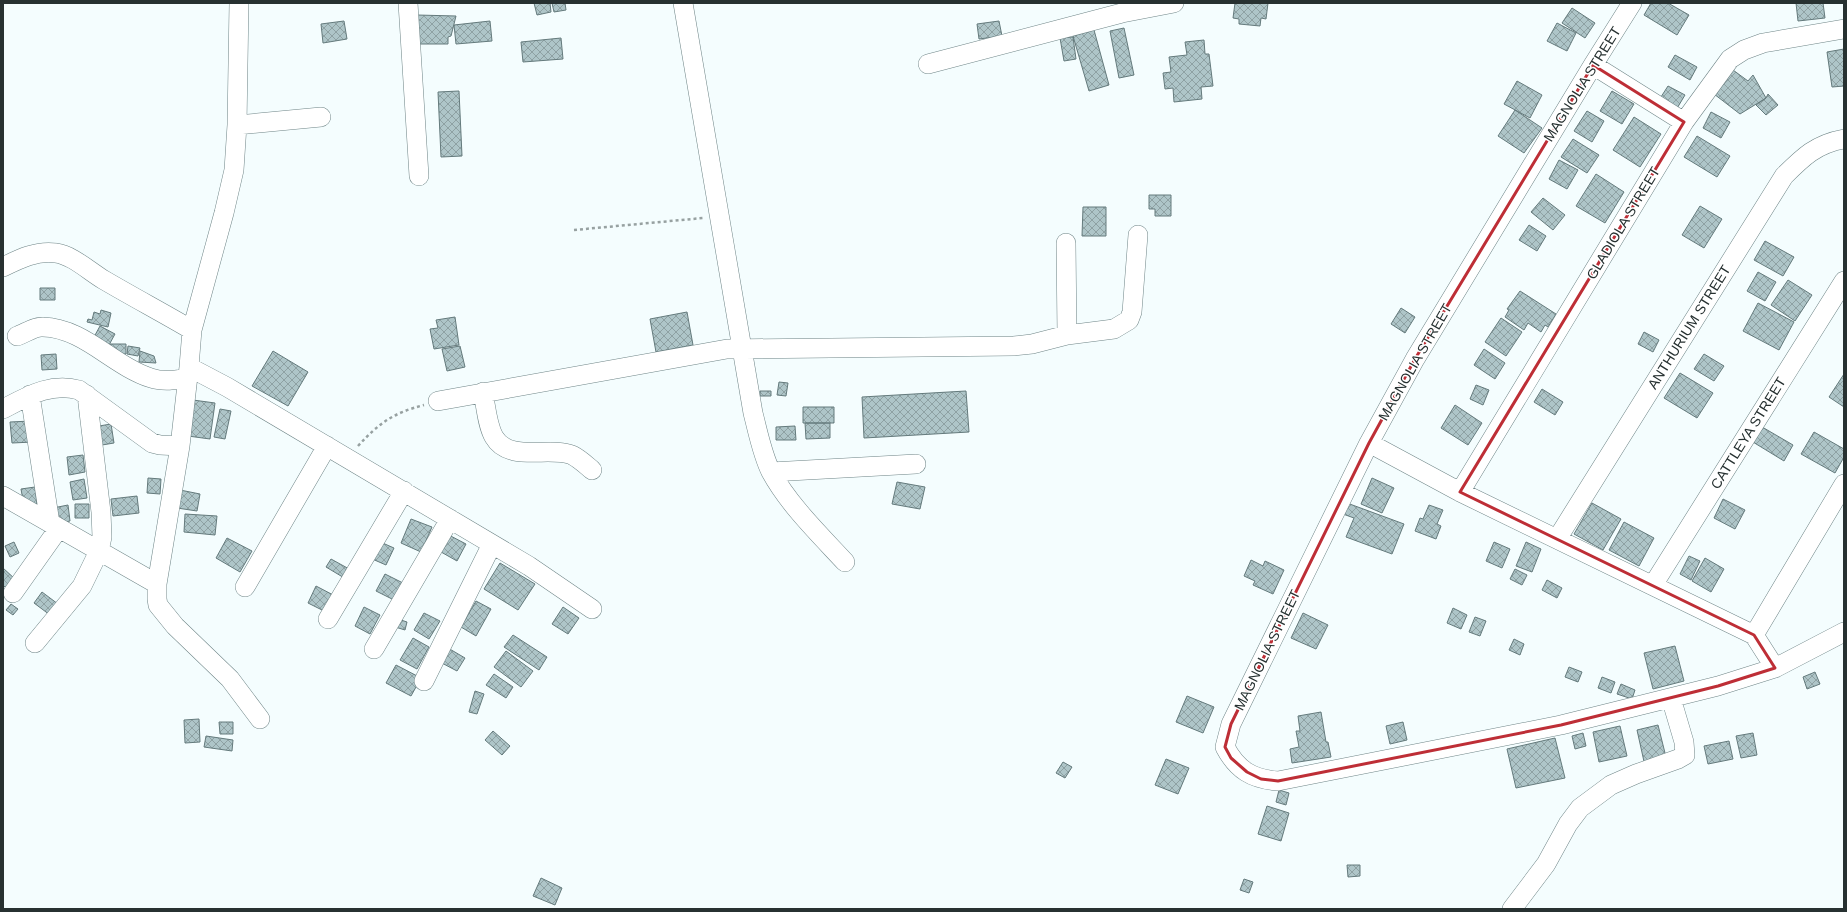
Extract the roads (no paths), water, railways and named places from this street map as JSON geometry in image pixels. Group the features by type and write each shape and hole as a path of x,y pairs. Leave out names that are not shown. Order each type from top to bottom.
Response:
{"street":[{"path":"239,3 237,125 234,170 224,213 192,330 180,446 157,584 157,599 158,605 176,626 230,679 260,719"},
{"path":"408,3 419,176"},
{"path":"683,3 753,413 768,465 804,517 845,562"},
{"path":"928,64 1121,8 1174,3"},
{"name":"MAGNOLIA STREET","path":"1632,3 1593,64 1415,359 1369,443 1231,724 1225,747 1231,758 1246,772 1261,779 1278,781 1560,725 1671,698"},
{"name":"GLADIOLA STREET","path":"1460,492 1684,122 1730,59 1744,50 1764,43 1844,29"},
{"path":"1593,64 1684,122"},
{"path":"237,125 321,118"},
{"name":"ANTHURIUM STREET","path":"1557,539 1784,176 1811,151 1831,141 1844,139"},
{"path":"438,400 716,350 742,348 1014,346 1032,344 1067,335 1114,329 1129,320 1132,312 1138,235"},
{"path":"1066,243 1067,335"},
{"path":"3,267 22,258 42,252 57,253 70,258 103,280 192,330"},
{"name":"CATTLEYA STREET","path":"1653,585 1843,285"},
{"path":"17,336 41,326 60,330 83,340 121,363 151,378 172,381 188,373"},
{"path":"188,373 327,446 552,580 592,609"},
{"path":"3,409 30,394 50,388 60,387 79,390 152,443 180,446"},
{"path":"483,392 491,429 498,443 513,450 572,455 592,470"},
{"path":"13,593 54,526 30,394"},
{"path":"35,642 82,586 99,551 102,538 102,525 87,395"},
{"path":"1369,443 1460,492 1754,635 1775,668"},
{"path":"245,587 327,446"},
{"path":"768,465 916,464"},
{"path":"1754,635 1844,484"},
{"path":"328,619 404,491"},
{"path":"3,496 157,584"},
{"path":"374,649 450,519"},
{"path":"424,681 492,544"},
{"path":"1512,909 1546,864 1568,824 1580,808 1611,785 1636,774 1678,760 1685,754 1684,742 1671,698 1718,686 1775,668 1844,632"}]}
